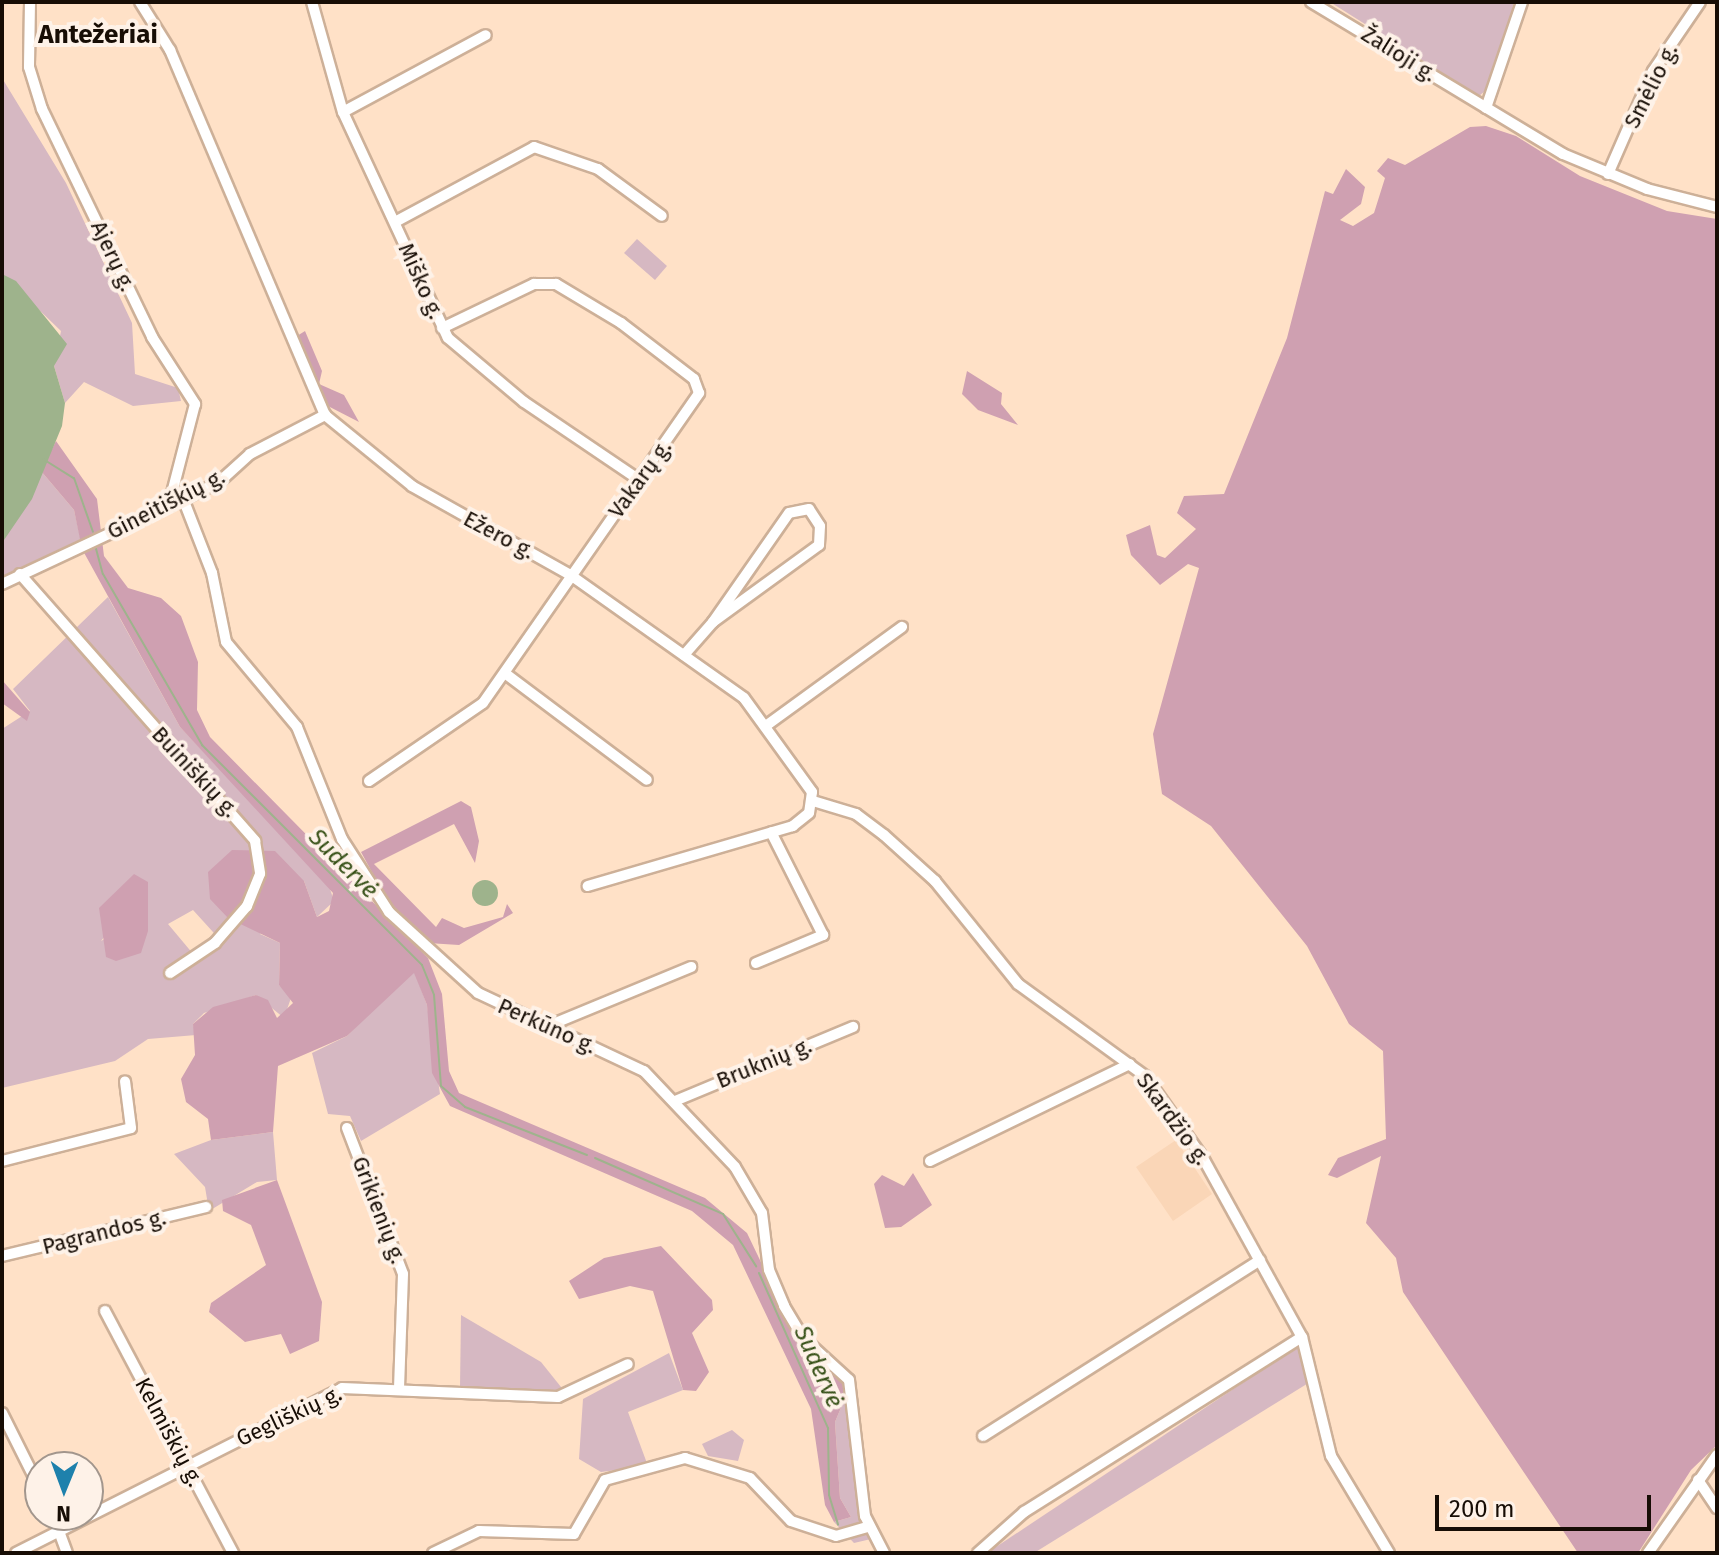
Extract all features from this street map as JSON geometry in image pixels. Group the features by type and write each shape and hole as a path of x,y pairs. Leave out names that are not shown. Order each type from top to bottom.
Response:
{"street":[{"name":"Ajerų g.","path":"30,2 29,67 42,109 152,337 195,404 170,501"},
{"name":"Ežero g.","path":"140,2 170,50 325,415 412,486 569,574 684,655 767,725 813,801"},
{"name":"Miško g.","path":"312,2 343,112 442,328 524,402 639,480"},
{"name":"Žalioji g.","path":"1311,2 1486,108 1608,174 1717,207"},
{"path":"1486,108 1522,2"},
{"name":"Smėlio g.","path":"1608,174 1653,71 1700,2"},
{"path":"343,112 486,35"},
{"path":"395,222 534,147 598,169 662,216"},
{"name":"Vakarų g.","path":"369,781 466,718 506,674 569,574 698,397 698,384 683,370 598,307 547,282 442,328"},
{"name":"Gineitiškių g.","path":"2,584 170,501 218,483 250,454 325,415"},
{"name":"Perkūno g.","path":"182,496 212,573 226,642 297,727 333,820 376,893 463,983 636,1066 714,1141 758,1205 769,1270 803,1338 849,1380 867,1527 884,1553"},
{"path":"684,655 713,622 793,508 809,509 820,526 819,545 713,622"},
{"name":"Buiniškių g.","path":"20,574 255,841 260,874 247,906 215,943 170,973"},
{"path":"767,725 902,627"},
{"path":"506,674 647,780"},
{"path":"588,886 800,823 813,801"},
{"name":"Skardžio g.","path":"813,801 856,814 884,835 935,881 1018,984 1130,1064 1193,1142 1302,1337 1331,1456 1389,1553"},
{"path":"756,963 823,935 771,832"},
{"path":"548,1026 691,967"},
{"name":"Bruknių g.","path":"675,1101 853,1027"},
{"path":"930,1161 1130,1064"},
{"path":"2,1161 131,1128 125,1081"},
{"name":"Grikienių g.","path":"347,1128 403,1274 399,1390"},
{"name":"Pagrandos g.","path":"2,1256 206,1207"},
{"path":"983,1436 1260,1260"},
{"name":"Kelmiškių g.","path":"105,1311 233,1553"},
{"path":"978,1553 1024,1512 1302,1337"},
{"name":"Gegliškių g.","path":"104,1508 331,1392 399,1390 558,1397 628,1364"},
{"path":"2,1413 24,1457"},
{"path":"1648,1553 1717,1455"},
{"path":"433,1553 479,1531 568,1534 583,1525 605,1480 685,1458 750,1478 791,1521 836,1536 867,1527"},
{"path":"1698,1480 1717,1508"},
{"name":"Gegliškių g.","path":"16,1553 59,1531"},
{"path":"61,1531 67,1553"}],"shaded area":[{"path":"1330,2 1514,2 1491,86 1479,96"},
{"path":"2,78 66,183 132,323 135,374 178,388 181,401 133,406 84,382 65,403 54,366 61,331 2,274"},
{"path":"1486,126 1516,136 1580,176 1667,211 1717,219 1717,1445 1691,1470 1638,1553 1578,1553 1403,1292 1396,1258 1366,1223 1381,1156 1337,1178 1328,1175 1338,1158 1386,1139 1383,1051 1349,1024 1307,946 1211,826 1162,794 1153,734 1199,568 1188,564 1160,585 1131,555 1126,535 1150,525 1157,555 1165,558 1196,529 1177,513 1184,496 1224,494 1287,338 1325,191 1333,194 1346,169 1365,187 1361,204 1340,220 1353,226 1374,213 1385,178 1377,171 1388,158 1405,165 1470,127"},
{"path":"637,239 667,266 655,280 624,253"},
{"path":"2,274 16,281 67,344 54,366 65,403 62,426 32,499 2,543"},
{"path":"305,331 322,371 319,384 344,395 359,422 324,404 297,336"},
{"path":"967,371 1002,393 1001,404 1018,425 978,410 962,394"},
{"path":"56,441 97,499 104,556 128,588 161,598 181,616 198,662 197,710 210,737 428,958 442,994 449,1071 459,1093 705,1198 747,1233 796,1335 841,1372 848,1391 835,1422 840,1498 851,1517 834,1522 825,1505 811,1409 733,1245 692,1211 450,1106 432,1073 427,1005 414,973 347,1036 278,1066 273,1132 211,1140 208,1119 186,1102 181,1079 195,1055 193,1024 213,1007 256,995 268,1000 277,1018 293,1003 279,985 280,943 228,918 210,899 208,872 232,850 275,851 304,881 317,917 329,911 333,893 180,727 82,549 74,510 41,471"},
{"path":"41,471 74,510 81,541 2,582 2,543"},
{"path":"108,597 180,727 328,883 334,901 317,917 304,881 260,934 280,943 279,985 292,995 284,1018 256,995 204,1013 193,1024 196,1035 148,1039 115,1061 2,1088 2,729 30,711 13,689","holes":["148,883 148,916 101,941","193,910 223,943 199,961 168,924"]},
{"path":"2,680 30,712 27,721 2,703"},
{"path":"461,801 471,807 479,841 475,863 454,824 374,864 436,927 442,918 464,928 503,917 507,904 513,913 459,945 428,943 386,898 361,852"},
{"path":"134,874 148,882 148,931 141,953 116,961 106,957 99,908"},
{"path":"485,880 494,884 498,893 494,902 485,906 476,902 472,893 476,884"},
{"path":"407,973 415,973 427,1005 440,1094 361,1141 350,1116 328,1114 312,1053 347,1036"},
{"path":"273,1132 277,1180 257,1182 209,1211 205,1187 174,1154 211,1140"},
{"path":"1176,1140 1212,1194 1173,1221 1136,1167"},
{"path":"913,1173 932,1205 901,1227 885,1228 874,1184 882,1175 904,1186"},
{"path":"277,1180 322,1302 319,1341 290,1354 281,1334 245,1342 209,1312 211,1303 266,1265 251,1225 223,1211 222,1200"},
{"path":"661,1246 712,1300 713,1310 692,1333 709,1372 696,1391 683,1390 653,1291 630,1286 579,1299 569,1281 604,1258"},
{"path":"461,1315 541,1362 565,1392 460,1387"},
{"path":"1301,1344 1310,1382 1034,1553 987,1553"},
{"path":"669,1353 683,1390 628,1412 648,1466 601,1472 579,1459 583,1399"},
{"path":"848,1391 871,1539 854,1543 834,1522 851,1517 840,1498 835,1422"},
{"path":"732,1430 744,1440 738,1461 708,1456 702,1444"}],"waterway":[{"name":"Sudervė","path":"43,459 74,478 93,532"},
{"name":"Sudervė","path":"95,545 103,574 202,745 422,965 434,995 441,1086 465,1107 587,1155"},
{"name":"Sudervė","path":"595,1158 723,1214 756,1266"},
{"name":"Sudervė","path":"759,1273 828,1428 829,1495 838,1525"}],"district":[{"name":"Antežeriai","path":"98,35"}]}
